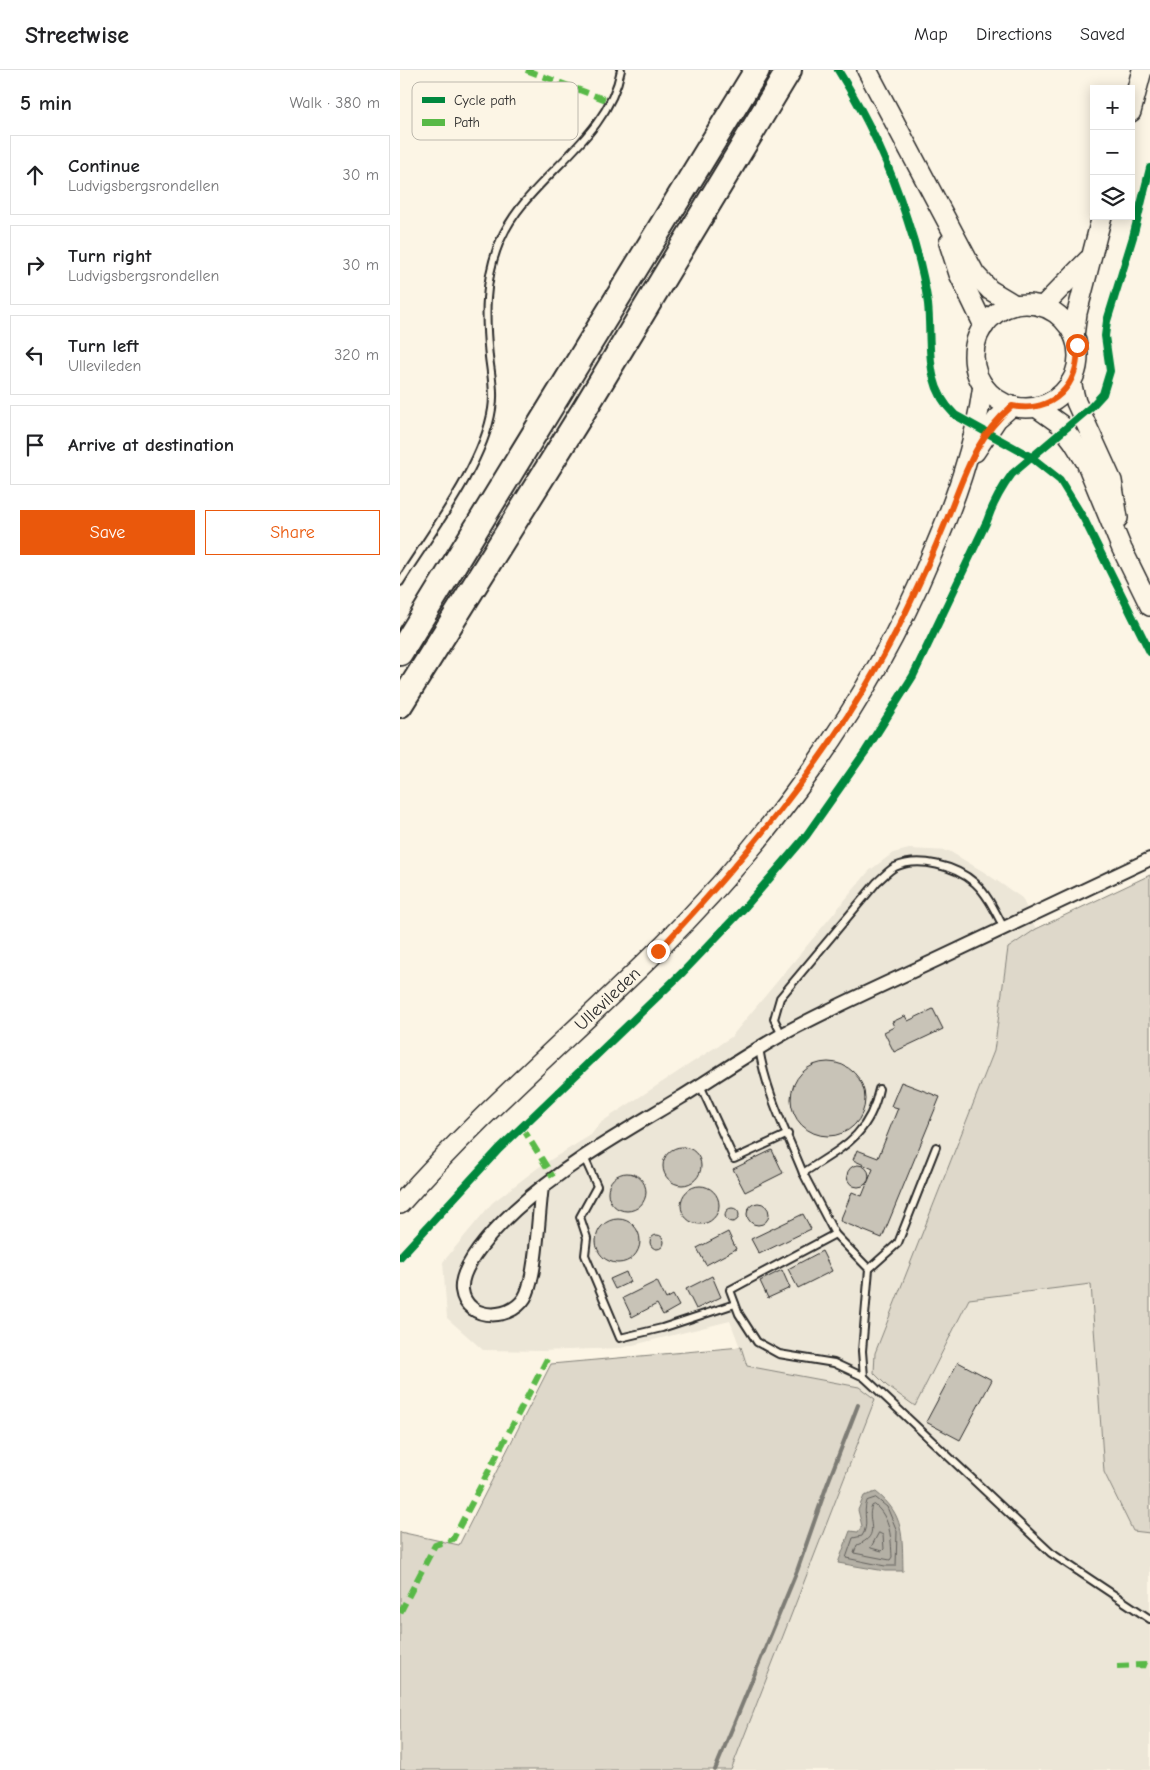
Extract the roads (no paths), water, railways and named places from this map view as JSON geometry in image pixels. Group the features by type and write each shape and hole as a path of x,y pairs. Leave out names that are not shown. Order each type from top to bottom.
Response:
{"highway":[{"path":"400,653 758,70"},
{"path":"400,706 584,410 789,70"}],"main road":[{"path":"867,70 975,274 990,290 1015,305"},
{"path":"1135,97 1142,70"},
{"path":"939,206 959,274 984,326"},
{"path":"1074,336 1059,315 1043,306 1015,305 997,312 984,326 975,345 976,370 983,385 995,398 1012,406 1036,407 1053,401 1071,382 1078,364 1074,336 1077,313 1101,220"},
{"path":"1043,306 1091,257"},
{"path":"1071,382 1076,402 1112,481 1125,554 1150,594"},
{"name":"Ullevileden","path":"400,1204 471,1128 658,951 718,886 777,816 838,730 881,660 918,589 968,464 980,410 983,385"},
{"name":"Ullevileden","path":"968,464 997,419 1012,406"},
{"path":"1036,407 1060,424 1074,441 1086,462 1125,554 1150,606"}],"street":[{"path":"542,1187 530,1283 522,1303 512,1311 495,1315 485,1314 473,1309 466,1302 462,1288 467,1270 480,1247 512,1212 542,1187 584,1157 782,1035 828,1011 1150,859"}],"lane":[{"path":"400,582 469,472 487,429 492,409 493,389 486,298 490,270 500,241 516,212 535,189 578,147 593,127 609,101 620,70"},
{"path":"782,1035 774,1019 780,998 877,882 894,868 906,864 930,864 962,875 974,883 986,896 1004,928"},
{"path":"759,1048 763,1073 772,1102 788,1134 803,1173 835,1234 869,1269"},
{"path":"700,1085 734,1159 788,1134"},
{"path":"803,1173 850,1143 868,1123 876,1105 879,1089"},
{"path":"864,1377 862,1352 869,1269 898,1243 936,1147"},
{"path":"584,1157 597,1186 580,1217 587,1238 585,1255 620,1338 662,1328 735,1304"},
{"path":"835,1234 730,1290 735,1304 756,1342 779,1354 834,1363 864,1377 1051,1553 1150,1619"}],"water":[{"path":"876,1492 892,1509 897,1518 902,1537 903,1571 885,1571 838,1563 850,1531 858,1532 862,1526 858,1510 864,1496"}],"waterway":[{"path":"715,1770 797,1571 827,1485 858,1405"}]}
